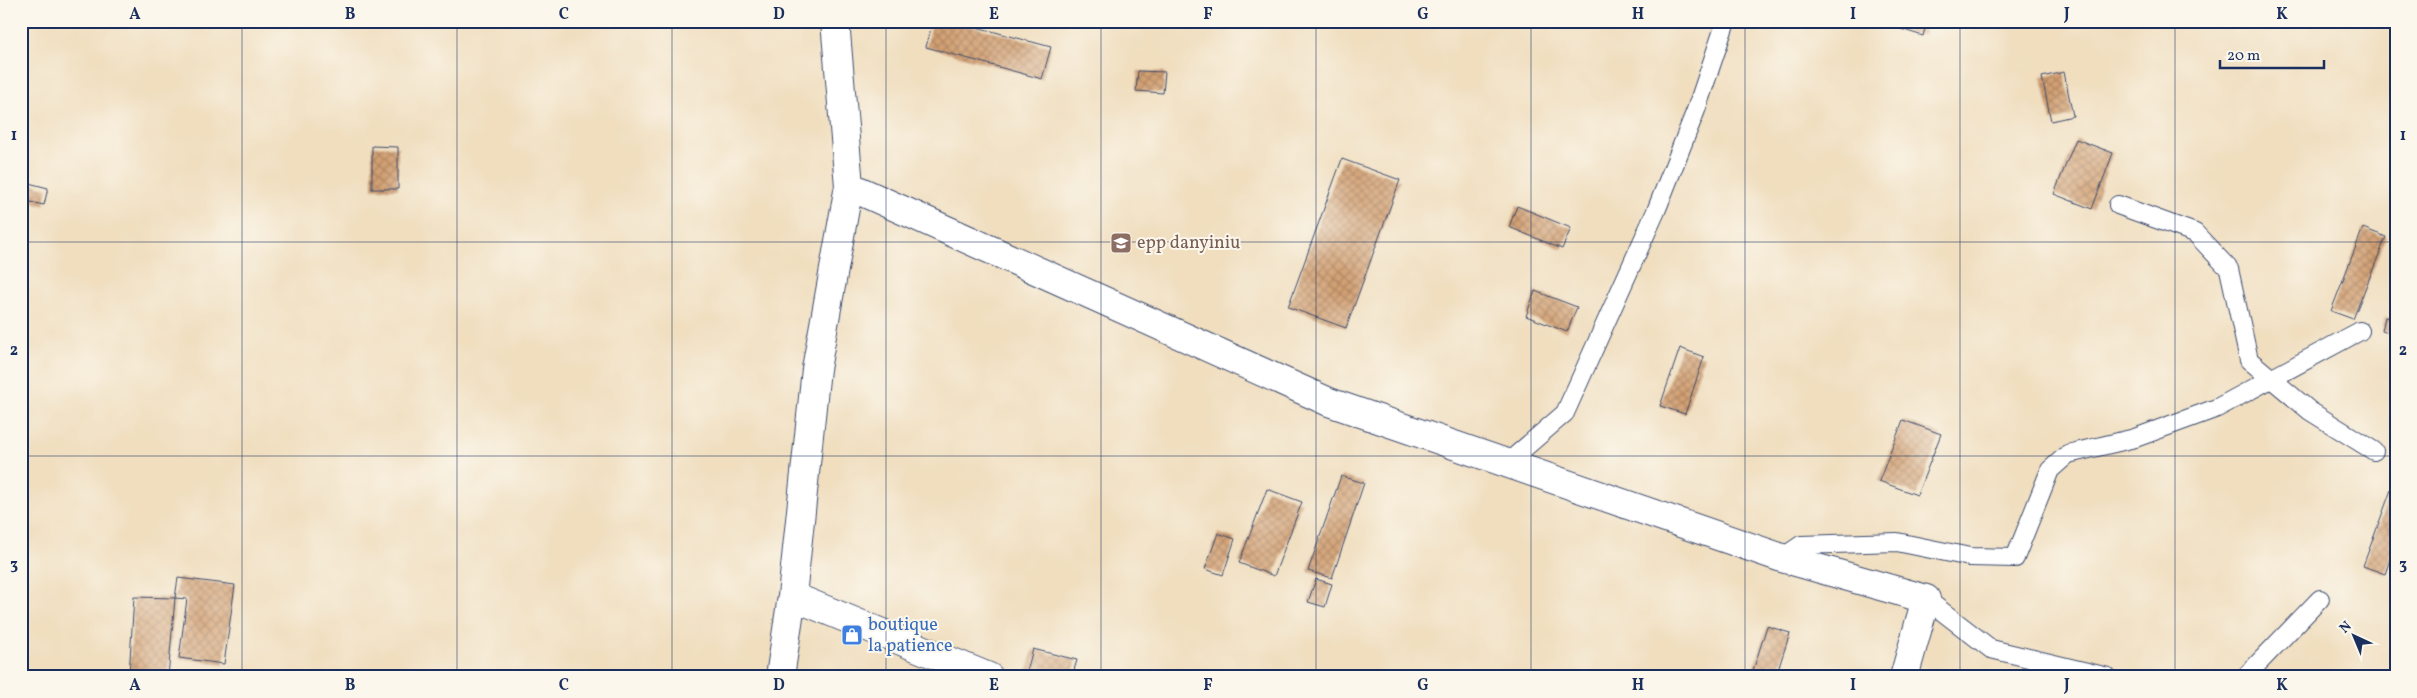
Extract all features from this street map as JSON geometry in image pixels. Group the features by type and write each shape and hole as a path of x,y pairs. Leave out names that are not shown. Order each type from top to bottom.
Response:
{"street":[{"path":"780,677 792,596 816,370 849,186 835,21"},
{"path":"849,186 1330,402 1782,558 1926,599 1904,677"},
{"path":"792,596 989,677"}],"lane":[{"path":"1506,464 1565,414 1656,211 1696,110 1726,21"},
{"path":"2118,205 2194,233 2230,269 2249,360 2270,380 2310,411 2374,451"},
{"path":"1782,558 1801,545 1897,542 1970,557 2015,558 2050,470 2068,454 2135,438 2208,412 2360,332"},
{"path":"1926,599 1992,649 2108,677"},
{"path":"2245,677 2279,644 2320,599"}],"building":[{"path":"933,21 954,21 1051,47 1042,79 926,47"},
{"path":"1886,21 1927,21 1923,36 1885,24"},
{"path":"1138,71 1165,72 1163,93 1136,91"},
{"path":"2064,72 2073,116 2051,121 2042,77"},
{"path":"2076,139 2113,153 2092,209 2054,194"},
{"path":"372,146 398,147 398,189 372,189"},
{"path":"1342,159 1400,180 1346,328 1288,307"},
{"path":"21,181 48,188 44,205 21,200"},
{"path":"1517,206 1571,228 1562,249 1509,227"},
{"path":"2363,228 2386,237 2353,319 2331,311"},
{"path":"1535,291 1577,307 1567,332 1526,316"},
{"path":"2385,317 2396,319 2396,335 2382,331"},
{"path":"1680,348 1704,357 1685,414 1660,406"},
{"path":"1903,420 1941,434 1917,495 1879,481"},
{"path":"1341,476 1364,483 1332,578 1308,571"},
{"path":"1267,489 1302,502 1274,576 1239,563"},
{"path":"2391,490 2396,491 2396,543 2385,574 2363,566"},
{"path":"1218,533 1235,539 1223,575 1205,569"},
{"path":"178,578 235,585 224,664 179,658 187,599 175,598"},
{"path":"1316,579 1332,584 1325,607 1308,602"},
{"path":"134,597 175,598 168,677 129,675"},
{"path":"1767,626 1790,633 1778,670 1797,677 1751,677"},
{"path":"1033,649 1077,660 1072,677 1026,675"}],"place":[{"name":"epp danyiniu","path":"1121,243"},
{"name":"boutique la patience","path":"852,635"}]}
